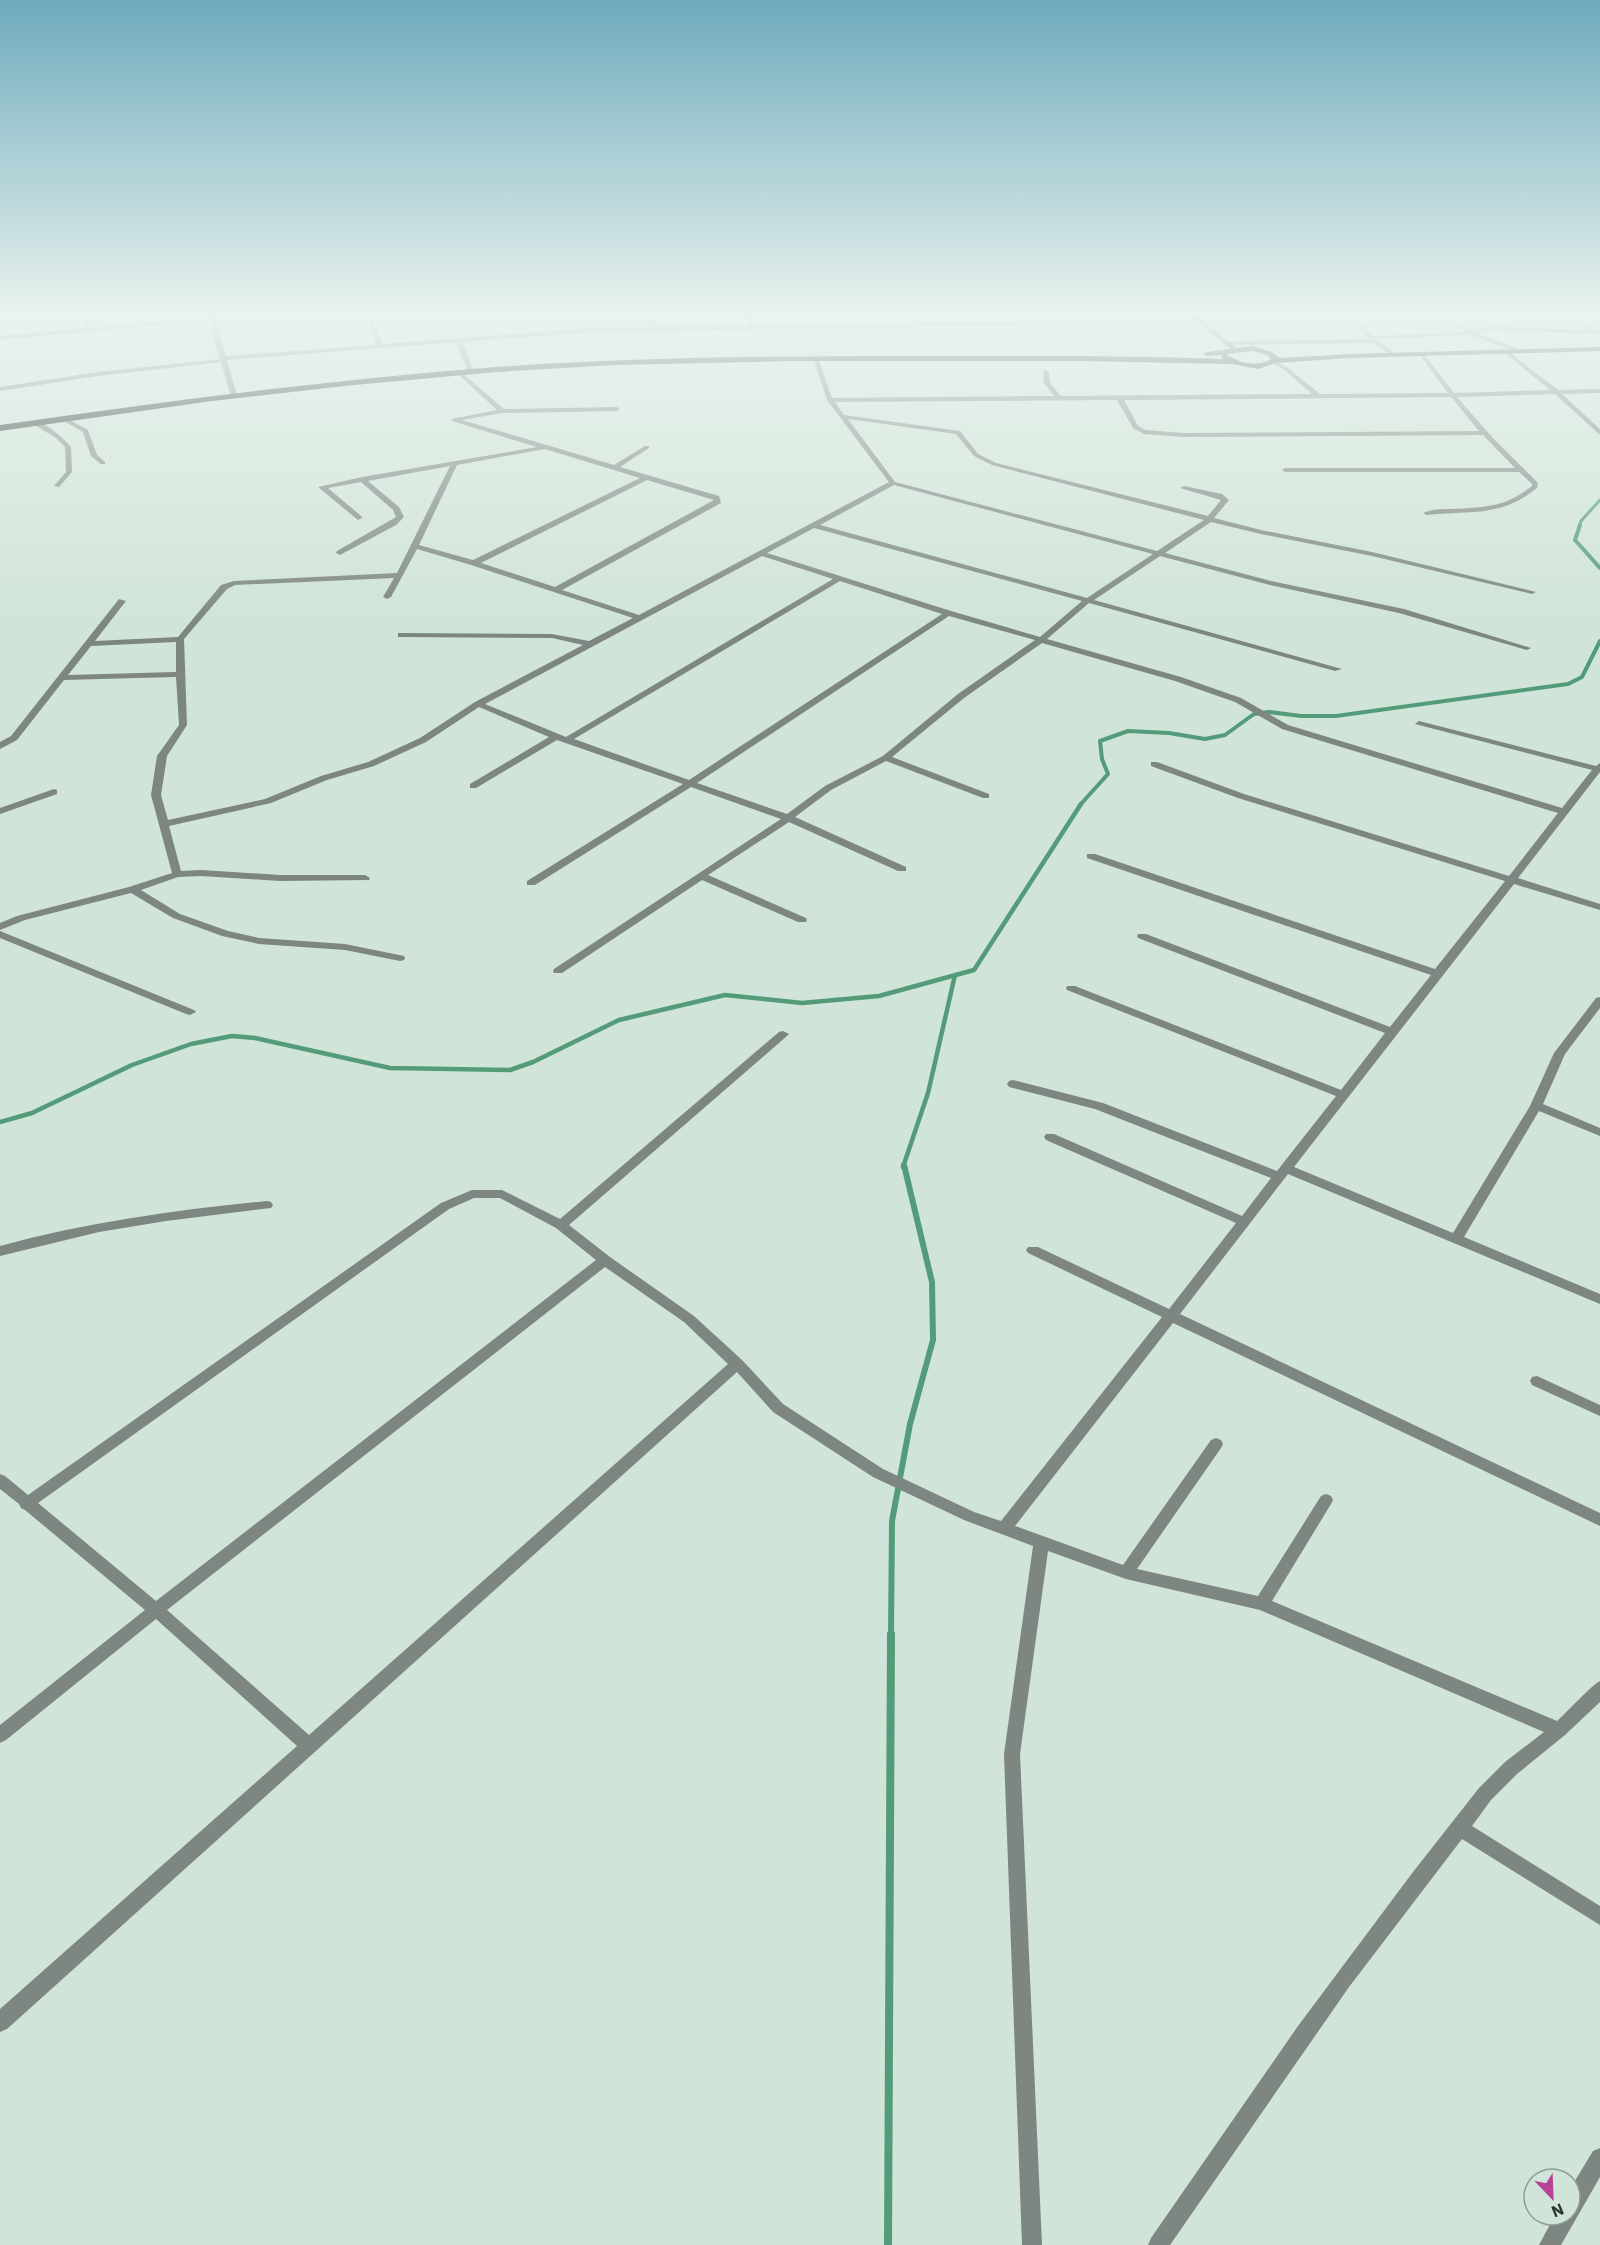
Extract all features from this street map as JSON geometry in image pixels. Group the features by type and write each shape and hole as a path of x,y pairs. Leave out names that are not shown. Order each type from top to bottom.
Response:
{"highway":[{"path":"0,428 81,417"}],"street":[{"path":"471,417 454,420 616,467 645,478 716,498 718,501 554,591"},
{"path":"842,417 893,483 1270,584 1401,611 1527,648"},
{"path":"847,417 958,432 976,455 994,464 1209,520 1302,542 1372,554 1532,592"},
{"path":"1129,417 1135,428 1155,433 1184,435 1484,433"},
{"path":"1427,513 1488,510 1514,504 1535,487 1535,483 1470,417"},
{"path":"1583,417 1600,433"},
{"path":"64,419 86,431 94,456 103,463"},
{"path":"35,423 58,437 68,447 69,472 57,486"},
{"path":"358,518 322,488 546,447"},
{"path":"616,467 648,447"},
{"path":"387,597 454,463"},
{"path":"1285,470 1520,470"},
{"path":"474,563 645,478"},
{"path":"340,553 400,517 396,509 362,479"},
{"path":"164,824 268,801 324,778 371,764 423,740 478,704 893,483"},
{"path":"558,970 788,818 828,788 886,758 961,696 1042,639 1090,599 1157,552 1209,520 1225,500 1219,496 1184,488"},
{"path":"815,526 1090,599 1338,669"},
{"path":"414,546 474,563 640,618"},
{"path":"763,554 948,613 1178,679 1238,700 1285,728 1564,812"},
{"path":"177,874 156,795 162,756 183,725 179,674 180,639 224,587 234,582 400,575"},
{"path":"473,786 562,738 838,579"},
{"path":"0,746 14,738 122,601"},
{"path":"531,883 689,784 948,613"},
{"path":"402,635 552,636 590,644"},
{"path":"88,644 180,639"},
{"path":"61,678 179,674"},
{"path":"478,704 562,738 788,818 902,869"},
{"path":"1005,1528 1599,768 1419,724"},
{"path":"886,758 986,796"},
{"path":"1154,764 1241,796 1600,908"},
{"path":"0,811 54,792"},
{"path":"1091,856 1438,974"},
{"path":"0,927 56,908 133,889 177,874 201,873 280,878 365,878"},
{"path":"701,876 802,920"},
{"path":"133,889 173,916 226,933 258,940 338,946 400,958"},
{"path":"0,934 190,1012"},
{"path":"1142,936 1392,1032"},
{"path":"1071,988 1343,1095"},
{"path":"1455,1239 1536,1106 1560,1053 1600,1000"},
{"path":"561,1225 783,1034"},
{"path":"1012,1084 1099,1106 1283,1172 1600,1299"},
{"path":"1536,1106 1600,1132"},
{"path":"1050,1137 1244,1222"},
{"path":"26,1504 445,1206 472,1194 502,1194 561,1225 605,1260 689,1319 737,1364 778,1408 878,1473 969,1516 1126,1573 1262,1604 1559,1730"},
{"path":"0,1251 41,1239 178,1213 267,1205"},
{"path":"1033,1250 1600,1520"},
{"path":"0,1735 156,1610 605,1260"},
{"path":"0,2022 737,1364"},
{"path":"1537,1381 1600,1411"},
{"path":"1126,1573 1216,1444"},
{"path":"0,1480 156,1610 309,1746"},
{"path":"1262,1604 1326,1500"},
{"path":"1032,2245 1012,1754 1041,1544"},
{"path":"1158,2245 1349,1970 1422,1872 1460,1828 1485,1794 1511,1768 1559,1730 1599,1694"},
{"path":"1460,1828 1600,1916"},
{"path":"1582,2189 1600,2158"},
{"path":"1549,2245 1559,2227"}],"waterway":[{"path":"1579,527 1581,521 1600,500"},
{"path":"1580,525 1575,540 1600,568"},
{"path":"1080,805 1108,774 1102,759 1100,741 1128,731 1169,733 1205,739 1225,735 1254,714 1269,712 1301,716 1336,716 1568,684 1582,677 1600,641"},
{"path":"955,975 974,970 1081,804"},
{"path":"0,1122 32,1113 132,1065 191,1044 232,1036 255,1038 390,1068 510,1070 533,1062 619,1020 725,995 802,1003 879,996 955,975"},
{"path":"903,1167 928,1093 955,975"},
{"path":"891,1636 892,1521 910,1424 933,1340 932,1282 904,1165"},
{"path":"888,2245 891,1634"}]}
